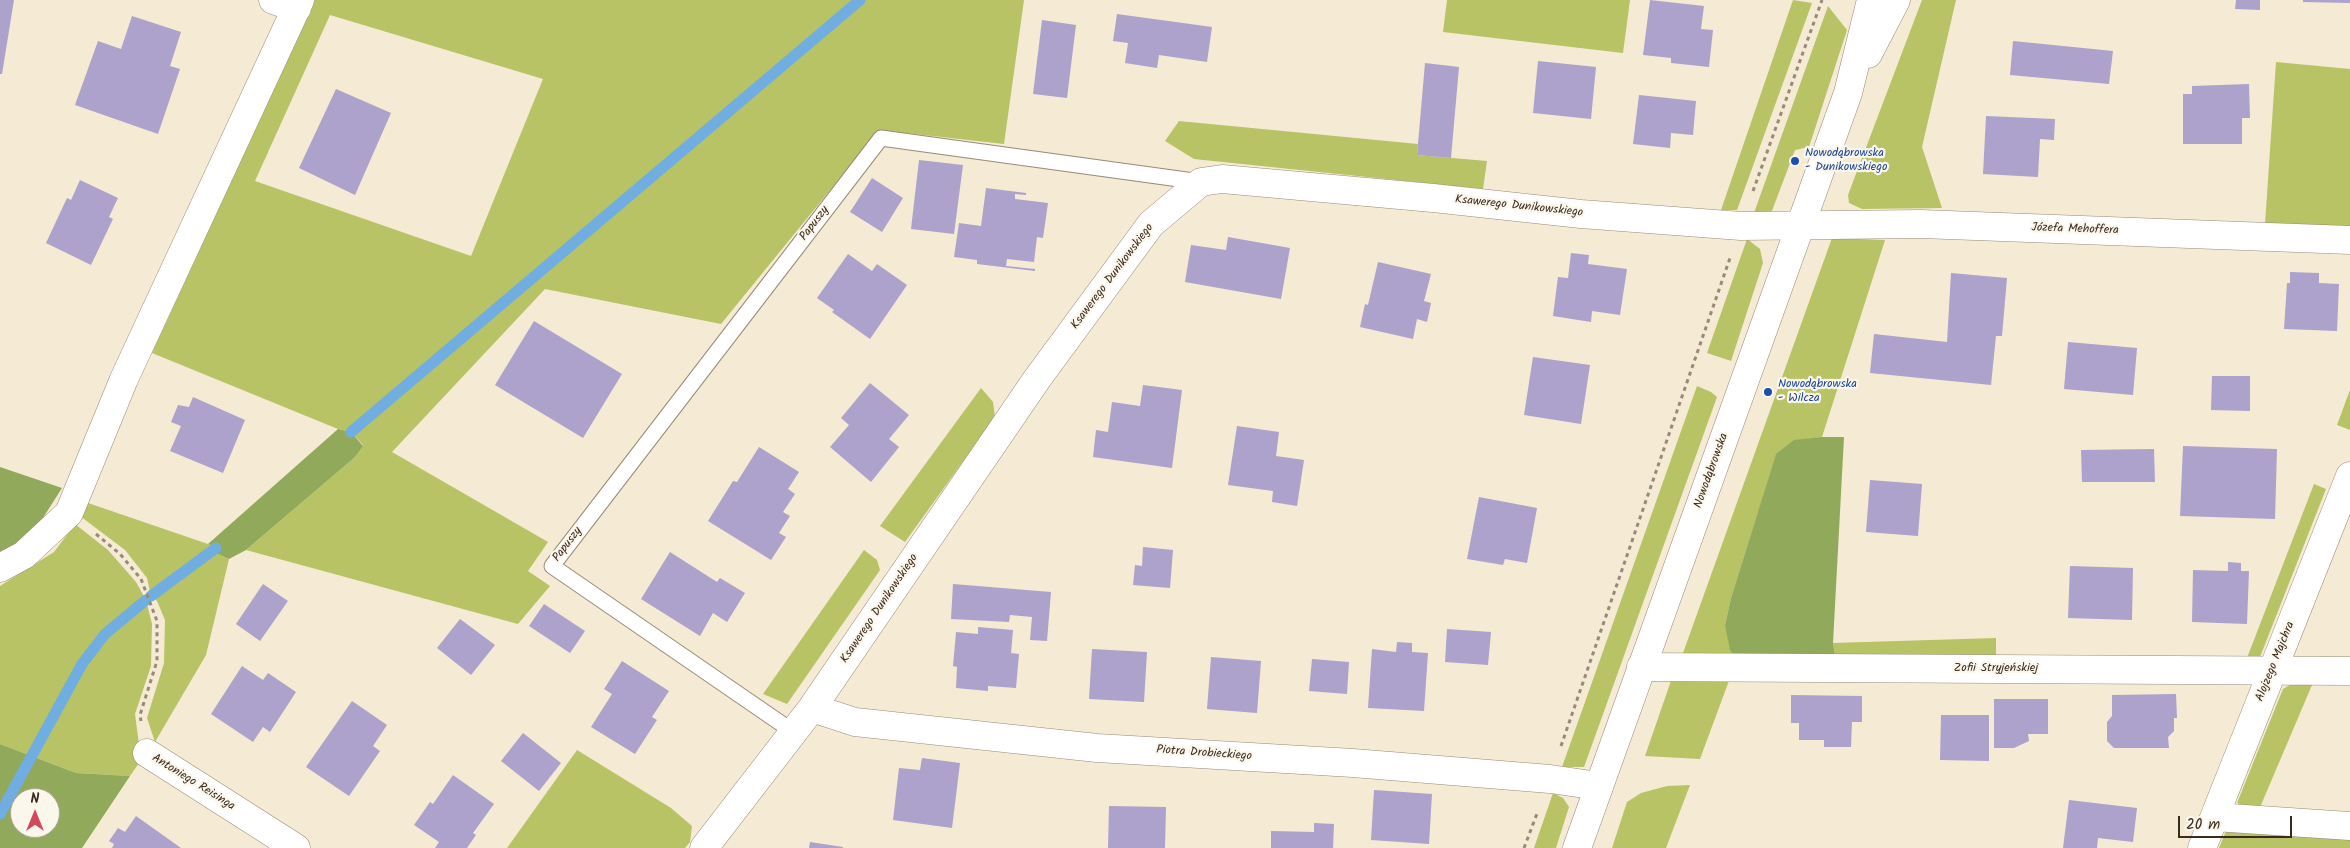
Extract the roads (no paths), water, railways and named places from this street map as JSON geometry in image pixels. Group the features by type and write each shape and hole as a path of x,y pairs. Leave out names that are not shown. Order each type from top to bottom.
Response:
{"street":[{"name":"Nowodąbrowska","path":"1577,848 1848,93 1871,0"},
{"name":"Nowodąbrowska","path":"1848,93 1896,0"},
{"path":"0,568 24,555 69,513 124,380 290,2"},
{"name":"Ksawerego Dunikowskiego","path":"704,848 792,731 812,708 1037,379 1150,224 1201,182 1232,180 1433,198 1581,214 1741,226 1800,226"},
{"name":"Józefa Mehoffera","path":"1800,226 1921,224 2350,240"},
{"name":"Alojzego Majchra","path":"2202,848 2350,476"},
{"name":"Zofii Stryjeńskiej","path":"1641,668 2350,671"},
{"name":"Piotra Drobieckiego","path":"812,708 855,722 1097,748 1550,779 1599,786"},
{"name":"Antoniego Reisinga","path":"147,753 296,848"},
{"path":"2214,817 2350,826"}],"lane":[{"name":"Papuszy","path":"792,731 552,566 881,138 1201,182"}],"waterway":[{"path":"351,432 860,0"},
{"path":"151,596 216,548"},
{"path":"0,814 82,664 105,634 146,600"}],"place":[{"name":"Nowodąbrowska - Dunikowskiego","path":"1795,161"},
{"name":"Nowodąbrowska - Wilcza","path":"1768,392"}]}
